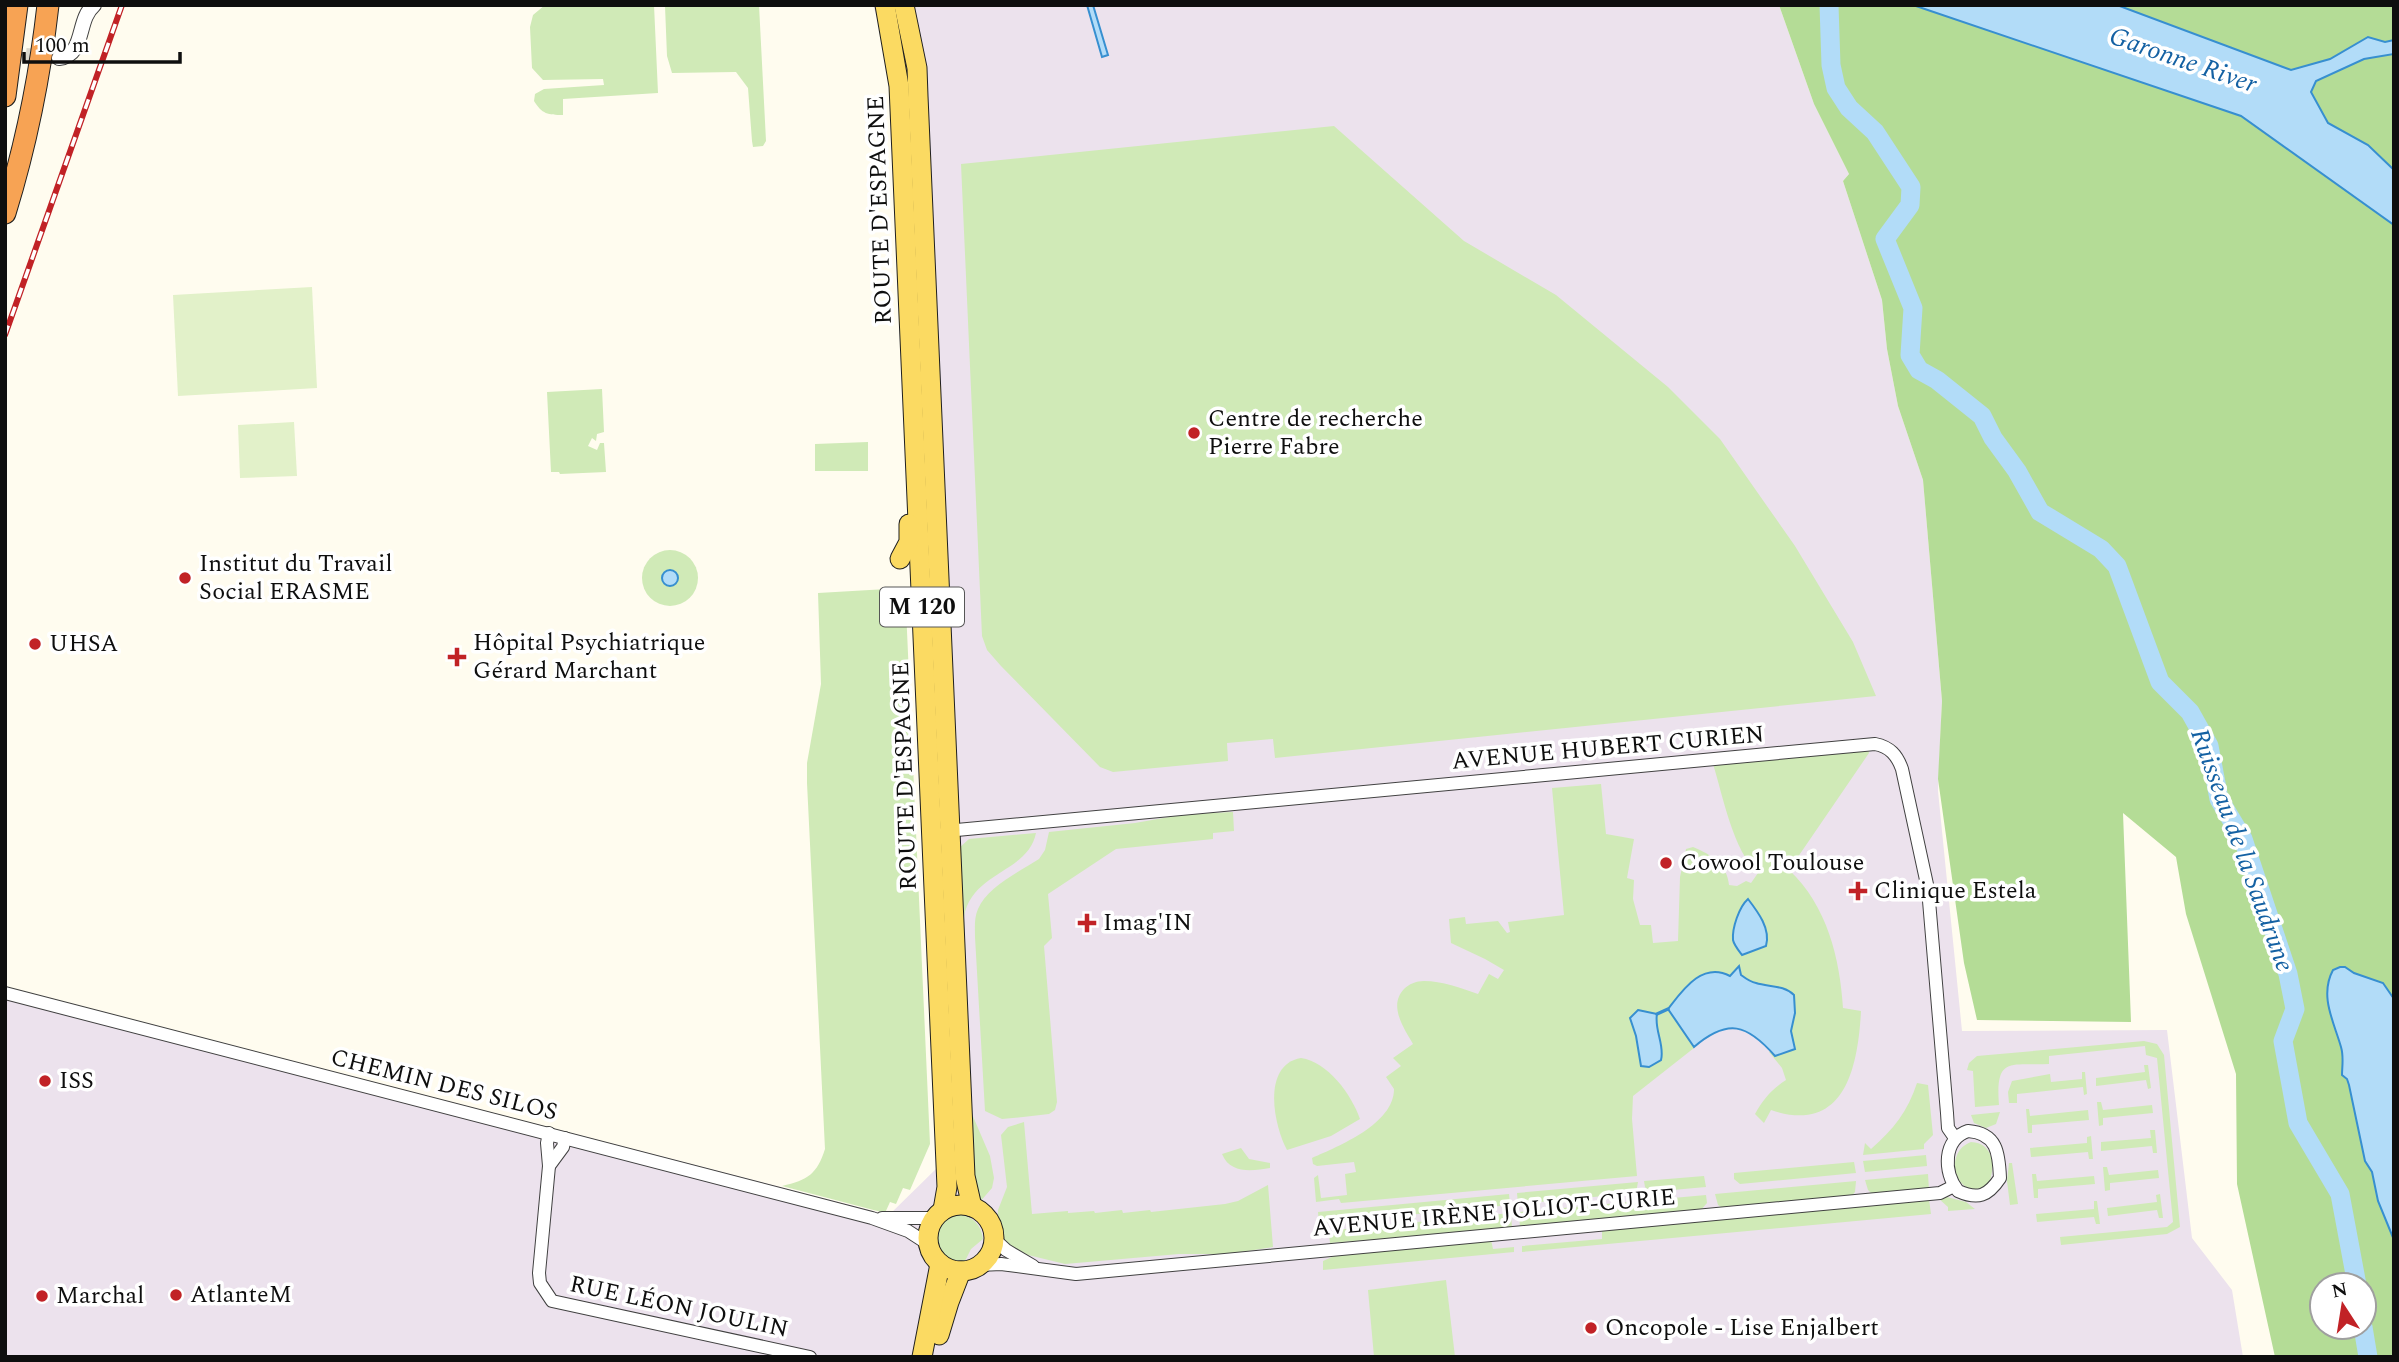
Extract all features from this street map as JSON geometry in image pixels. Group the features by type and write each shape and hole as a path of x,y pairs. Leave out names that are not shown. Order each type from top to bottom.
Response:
{"highway":[{"path":"5,96 17,5"},
{"path":"5,213 21,162 31,116 48,5"}],"main road":[{"name":"ROUTE D'ESPAGNE","path":"885,5 899,86 914,449 965,1176 972,1207"},
{"name":"ROUTE D'ESPAGNE","path":"904,5 916,68 918,96 941,831 947,1187 939,1214"},
{"path":"900,559 909,542 909,495 914,449"},
{"path":"933,1357 949,1302 971,1268 992,1248 990,1224 982,1213 962,1205 939,1214 929,1230 928,1244 932,1255 940,1264 950,1269 971,1268"},
{"path":"922,1357 940,1264"}],"street":[{"path":"59,58 66,57 75,49 86,15 94,5"},
{"name":"AVENUE HUBERT CURIEN","path":"941,831 1875,744 1882,746 1894,753 1902,769 1928,889 1948,1128 1955,1138"},
{"name":"CHEMIN DES SILOS","path":"5,993 872,1218 908,1231 928,1244"},
{"path":"1979,1132 1991,1140 1996,1148 2000,1178 1993,1188 1982,1195 1970,1196 1958,1191 1954,1186 1948,1167 1951,1142 1959,1133 1979,1132"},
{"name":"RUE LÉON JOULIN","path":"549,1133 549,1166 539,1273 540,1283 552,1301 810,1357"},
{"name":"RUE LÉON JOULIN","path":"549,1166 563,1147 565,1138"},
{"name":"AVENUE IRÈNE JOLIOT-CURIE","path":"971,1268 1001,1264 1076,1273 1940,1193 1954,1186"},
{"name":"CHEMIN DES SILOS","path":"872,1218 939,1214"},
{"name":"AVENUE IRÈNE JOLIOT-CURIE","path":"993,1238 1006,1250 1037,1268"}],"shaded area":[{"path":"873,5 1779,5 1814,104 1849,174 1843,181 1882,300 1887,349 1898,406 1923,480 1942,701 1938,791 1962,1031 2167,1030 2192,1238 2232,1290 2243,1357 5,1357 5,987 889,1215 938,1167 907,389 888,54"}],"green space":[{"path":"545,5 654,5 658,93 563,99 563,115 549,114 540,109 534,101 535,94 544,89 604,85 603,79 543,80 532,68 530,27 533,15"},
{"path":"759,5 766,141 763,146 753,147 748,88 736,72 672,73 667,56 665,6"},
{"path":"1779,5 1913,5 2241,116 2394,225 2394,1357 2275,1357 2237,1184 2236,1074 2186,914 2176,857 2123,813 2131,1022 1977,1020 1964,963 1938,779 1942,701 1923,480 1898,406 1887,349 1882,300 1843,181 1849,174 1814,104"},
{"path":"2117,5 2394,5 2394,40 2385,42 2368,37 2330,59 2291,70"},
{"path":"2394,54 2394,170 2368,145 2328,123 2311,92 2315,81 2364,59"},
{"path":"1334,126 1464,241 1556,295 1668,387 1720,439 1795,546 1853,642 1876,696 1275,758 1273,739 1227,743 1228,761 1113,772 1100,767 1001,666 987,650 982,636 961,164"},
{"path":"312,287 317,388 178,396 173,295"},
{"path":"602,389 604,432 597,434 596,441 592,438 588,446 597,450 600,443 604,443 606,472 551,472 547,392"},
{"path":"294,422 297,476 240,478 238,425"},
{"path":"868,442 868,471 815,471 815,444"},
{"path":"670,550 681,552 690,558 696,567 696,589 690,598 681,604 670,606 659,604 650,598 644,589 642,578 644,567 650,558 659,552"},
{"path":"887,589 900,594 906,609 930,1144 910,1190 903,1188 896,1204 890,1202 885,1213 782,1186 810,1175 819,1164 825,1149 807,783 807,763 821,684 818,593"},
{"path":"1868,750 1869,753 1789,870 1813,899 1822,916 1835,952 1843,1008 1861,1011 1851,1074 1843,1091 1831,1104 1816,1113 1796,1115 1771,1110 1764,1123 1755,1114 1768,1095 1786,1080 1782,1068 1769,1052 1776,1056 1795,1049 1791,1031 1772,986 1753,983 1741,975 1739,967 1730,977 1712,973 1694,981 1668,1009 1694,1048 1633,1096 1632,1119 1637,1176 1341,1203 1339,1199 1316,1202 1314,1178 1318,1175 1321,1198 1347,1195 1345,1174 1356,1172 1354,1162 1317,1166 1313,1164 1312,1158 1363,1132 1385,1113 1392,1102 1394,1089 1386,1077 1401,1066 1393,1058 1413,1044 1397,1010 1399,996 1404,989 1415,982 1431,981 1478,994 1489,974 1498,979 1504,970 1451,943 1449,919 1465,917 1466,924 1498,921 1507,933 1510,932 1508,922 1564,915 1552,788 1601,784 1606,834 1634,839 1627,878 1634,880 1633,899 1640,925 1651,925 1653,943 1678,941 1680,877 1686,849 1693,847 1717,861 1725,871 1729,885 1737,886 1746,881 1751,883 1758,873 1749,863 1735,837 1713,764"},
{"path":"1233,812 1234,831 1213,833 1213,839 1116,849 1048,894 1052,938 1044,946 1057,1102 1055,1110 1049,1114 1002,1119 985,1111 975,930 975,919 982,901 1004,881 1039,859 1045,850 1049,832 1135,823 1186,814"},
{"path":"1036,833 1023,857 978,890 969,902 964,917 972,1114 990,1156 994,1178 992,1188 979,1203 973,1194 958,849 969,839"},
{"path":"2144,1041 2157,1044 2164,1055 2180,1227 2167,1234 2061,1245 2060,1237 2167,1227 2173,1222 2157,1058 2146,1055 2145,1046 2049,1056 2049,1064 2008,1066 2000,1078 1999,1105 1975,1107 1973,1071 1967,1070 1969,1063 1977,1056"},
{"path":"1301,1058 1329,1072 1351,1099 1360,1119 1331,1136 1287,1150 1275,1112 1276,1084 1280,1072 1288,1063"},
{"path":"2144,1065 2148,1065 2151,1088 2148,1089 2146,1080 2096,1086 2096,1078 2145,1072"},
{"path":"2082,1072 2085,1072 2087,1094 2084,1095 2083,1087 2017,1094 2017,1103 2009,1103 2008,1092 2012,1081 2050,1074 2051,1082 2082,1079"},
{"path":"1917,1083 1928,1085 1933,1135 1924,1144 1924,1149 1863,1155 1865,1143 1871,1149 1899,1119"},
{"path":"2097,1102 2101,1102 2103,1110 2152,1105 2153,1113 2103,1118 2103,1125 2099,1126"},
{"path":"2026,1109 2029,1109 2030,1116 2088,1110 2089,1120 2032,1125 2032,1133 2028,1133"},
{"path":"2000,1112 1996,1124 1986,1128 1974,1123 1971,1115"},
{"path":"1024,1122 1032,1214 1122,1210 1123,1213 1151,1212 1225,1204 1238,1201 1268,1185 1273,1247 1228,1254 1179,1254 1065,1264 1028,1255 1006,1243 997,1228 998,1210 1007,1187 1001,1135 1008,1127"},
{"path":"2150,1130 2155,1130 2157,1153 2153,1153 2152,1146 2101,1151 2101,1142 2151,1138"},
{"path":"2091,1136 2093,1159 2089,1159 2088,1152 2031,1157 2030,1148 2087,1143 2087,1137"},
{"path":"1971,1142 1984,1146 1991,1156 1989,1183 1979,1189 1962,1184 1955,1167 1961,1148"},
{"path":"1241,1148 1249,1159 1270,1163 1270,1168 1242,1170 1230,1165 1222,1154"},
{"path":"1926,1155 1927,1166 1865,1172 1863,1161"},
{"path":"1854,1162 1856,1173 1740,1184 1734,1179 1734,1173"},
{"path":"2009,1163 2012,1163 2018,1204 2010,1205 2007,1181"},
{"path":"2103,1167 2107,1167 2109,1175 2158,1170 2159,1178 2110,1183 2110,1190 2105,1191"},
{"path":"1928,1174 1929,1190 1872,1194 1865,1180"},
{"path":"2032,1174 2036,1174 2037,1181 2094,1176 2095,1184 2038,1189 2038,1198 2034,1198"},
{"path":"1704,1176 1706,1187 1650,1192 1644,1181"},
{"path":"1856,1181 1855,1192 1851,1197 1724,1209 1718,1205 1715,1194"},
{"path":"1638,1182 1636,1193 1518,1204 1517,1193"},
{"path":"1509,1194 1510,1205 1357,1220 1356,1216 1336,1218 1336,1222 1319,1223 1318,1212"},
{"path":"2160,1194 2163,1218 2159,1218 2157,1210 2108,1216 2107,1208 2157,1202 2156,1195"},
{"path":"1706,1195 1707,1203 1700,1211 1520,1228 1519,1212"},
{"path":"1947,1197 1966,1202 1975,1209 1948,1211 1948,1207 1938,1198"},
{"path":"1929,1199 1931,1214 1522,1252 1522,1246 1602,1239 1602,1229"},
{"path":"2094,1201 2097,1201 2100,1224 2096,1224 2094,1217 2037,1222 2036,1214 2094,1209"},
{"path":"1511,1213 1512,1229 1330,1243 1329,1234 1334,1230"},
{"path":"957,1214 975,1222 983,1239 971,1249 964,1263 952,1262 943,1257 934,1242 938,1225"},
{"path":"1491,1240 1493,1249 1514,1247 1514,1252 1323,1270 1323,1261 1334,1256"},
{"path":"1446,1280 1455,1357 1374,1357 1368,1290"}],"water":[{"path":"1087,5 1093,5 1108,55 1102,57"},
{"name":"Garonne River","path":"1913,5 2117,5 2291,70 2330,59 2368,37 2385,42 2394,40 2394,54 2364,59 2316,81 2311,92 2328,123 2368,145 2394,170 2394,225 2241,116"},
{"path":"670,570 676,572 676,584 670,586 664,584 662,578 664,572"},
{"path":"1748,899 1763,921 1767,940 1766,946 1742,955 1734,944 1733,935 1739,912"},
{"path":"1739,966 1741,975 1750,981 1781,988 1794,995 1795,1013 1791,1031 1795,1049 1775,1056 1755,1037 1737,1029 1717,1032 1694,1047 1668,1009 1686,987 1702,975 1720,972 1730,976"},
{"path":"2340,967 2383,983 2394,999 2394,1240 2378,1201 2372,1172 2365,1161 2349,1085 2342,1075 2342,1051 2332,1019 2327,989 2333,970"},
{"path":"1638,1010 1657,1014 1662,1054 1661,1060 1649,1067 1641,1066 1630,1018"}],"waterway":[{"name":"Ruisseau de la Saudrune","path":"1829,5 1831,65 1836,88 1849,108 1875,132 1911,187 1910,205 1885,239 1913,308 1910,355 1919,370 1937,380 1982,416 2040,512 2101,549 2117,566 2160,682 2190,712 2209,746 2219,799 2243,839 2288,974 2295,1009 2283,1041 2298,1123 2340,1194 2354,1271"},
{"path":"1657,1014 1668,1009"},
{"name":"Ruisseau de la Saudrune","path":"2365,1341 2368,1357"}],"tunnel":[{"path":"5,53 49,57"}],"railway":[{"path":"5,335 122,5"}],"place":[{"name":"Centre de recherche Pierre Fabre","path":"1194,433"},
{"name":"Institut du Travail Social ERASME","path":"185,578"},
{"name":"UHSA","path":"35,644"},
{"name":"Hôpital Psychiatrique Gérard Marchant","path":"457,657"},
{"name":"Cowool Toulouse","path":"1666,863"},
{"name":"Clinique Estela","path":"1858,891"},
{"name":"Imag'IN","path":"1087,923"},
{"name":"ISS","path":"45,1081"},
{"name":"AtlanteM","path":"176,1295"},
{"name":"Marchal","path":"42,1296"},
{"name":"Oncopole - Lise Enjalbert","path":"1591,1328"}]}
